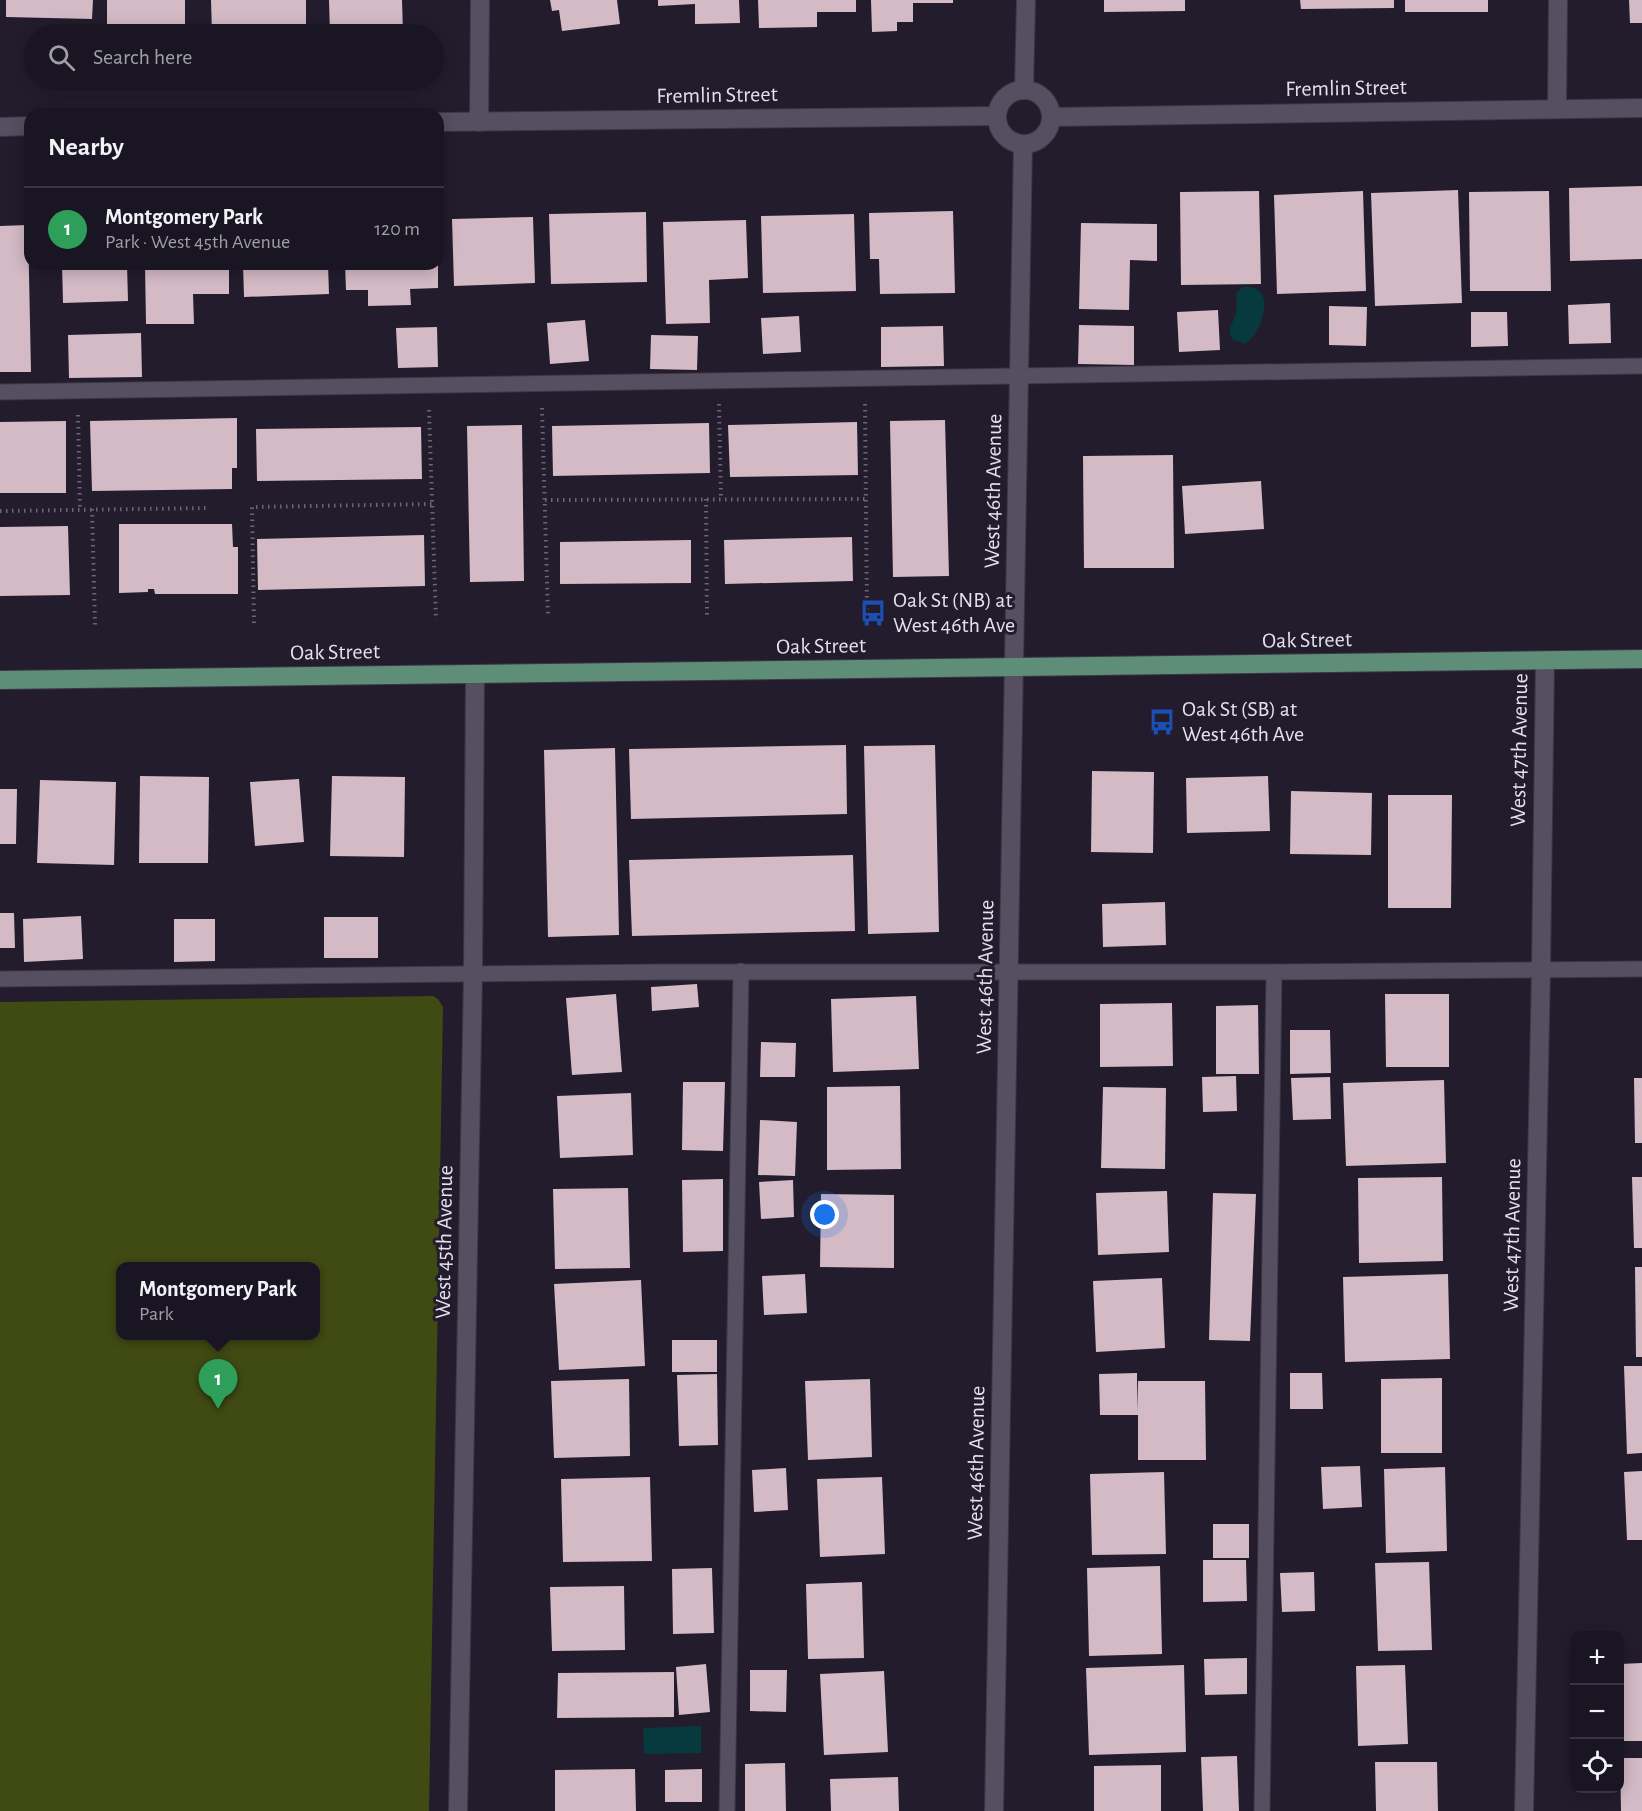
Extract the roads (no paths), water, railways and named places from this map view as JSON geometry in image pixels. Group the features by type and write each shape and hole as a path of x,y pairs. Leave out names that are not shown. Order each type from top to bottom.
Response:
{"main road":[{"name":"Oak Street","path":"0,680 1642,659"}],"street":[{"path":"479,122 480,0"},
{"path":"1024,89 1026,0"},
{"path":"1557,109 1558,0"},
{"path":"1024,89 1040,94 1050,108 1051,117 1046,134 1031,143 1023,144 1014,143 1007,138 997,125 996,116 997,108 1007,94 1024,89"},
{"name":"Fremlin Street","path":"1051,117 1642,108"},
{"name":"Fremlin Street","path":"444,122 996,116"},
{"path":"0,127 24,126"},
{"name":"West 46th Avenue","path":"994,1811 1023,144"},
{"name":"West 47th Avenue","path":"1524,1811 1545,661"},
{"name":"West 45th Avenue","path":"458,1811 473,974 475,674"}],"lane":[{"path":"0,392 1642,366"},
{"path":"0,980 741,971 1274,972 1642,969"},
{"path":"727,1811 741,971"},
{"path":"1262,1811 1274,972"}],"place":[{"name":"Oak St (NB) at West 46th Ave","path":"873,613"},
{"name":"Oak St (SB) at West 46th Ave","path":"1162,722"},
{"name":"Montgomery Park","path":"218,1409"}]}
